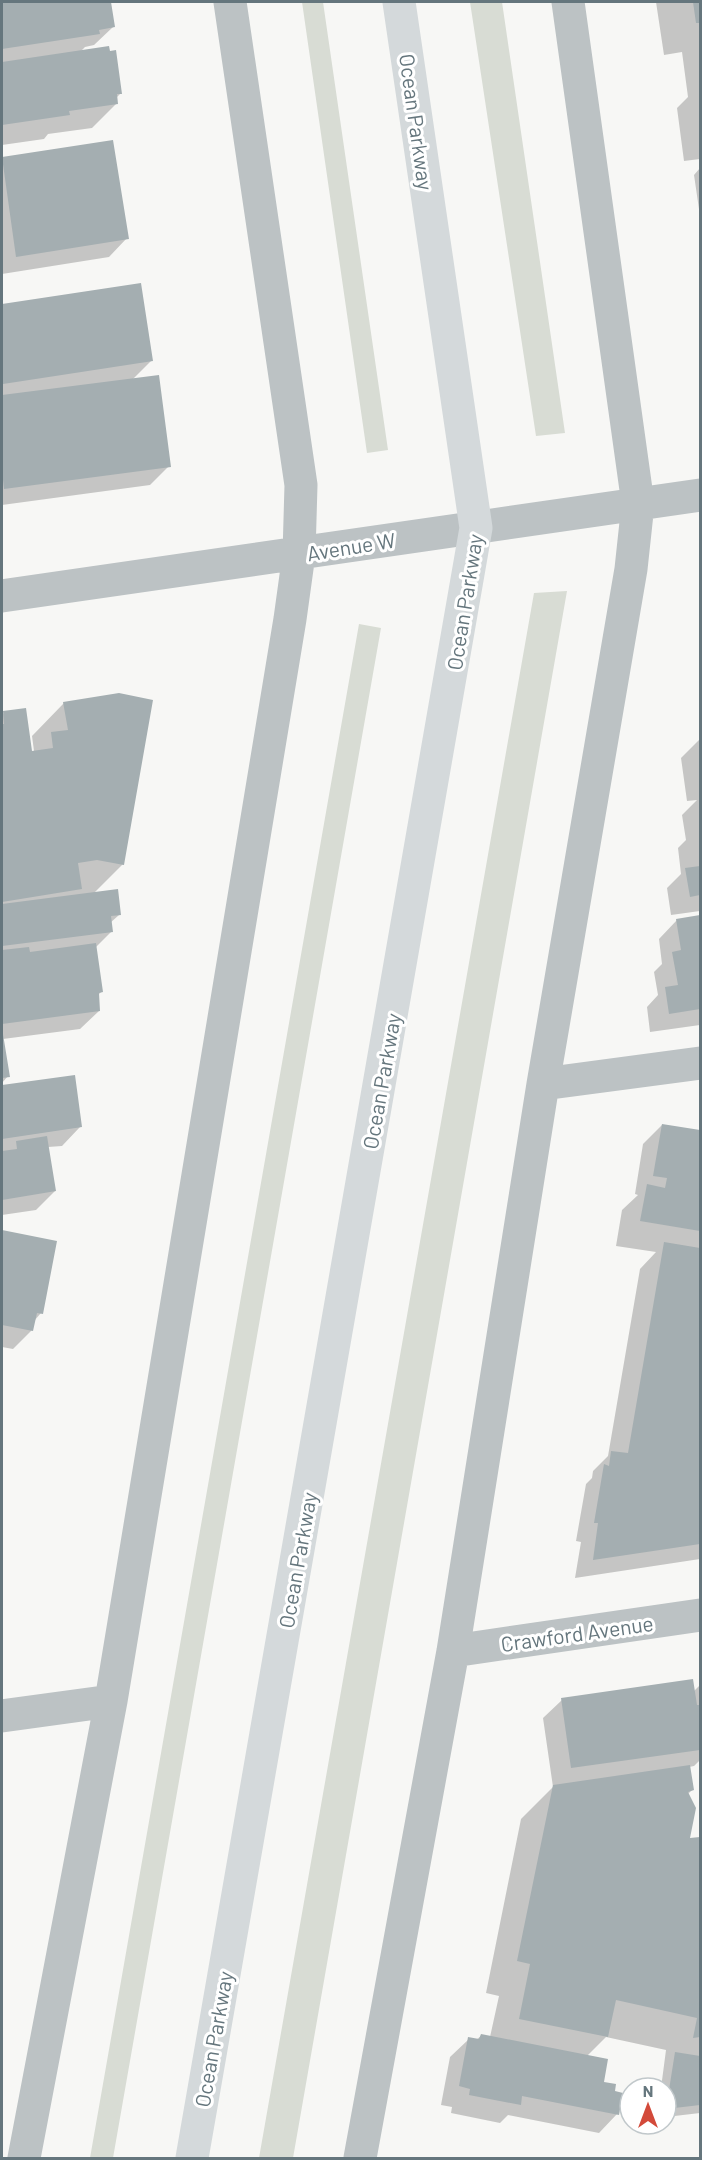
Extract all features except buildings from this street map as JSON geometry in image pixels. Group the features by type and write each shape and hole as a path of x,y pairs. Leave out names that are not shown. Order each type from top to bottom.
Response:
{"main road":[{"name":"Ocean Parkway","path":"192,2158 477,528 399,2"}],"street":[{"path":"24,2158 111,1701 299,554 301,485 230,2"},
{"path":"360,2158 453,1651 543,1084 631,569 638,504 568,2"},
{"name":"Avenue W","path":"2,596 700,495"},
{"path":"543,1084 700,1063"},
{"name":"Crawford Avenue","path":"453,1651 700,1615"},
{"path":"2,1716 111,1701"}],"shaded area":[{"path":"302,2 323,2 388,450 367,453"},
{"path":"470,2 502,2 565,433 536,436"},
{"path":"567,591 293,2158 259,2158 534,593"},
{"path":"359,624 381,628 113,2158 90,2158"}]}
